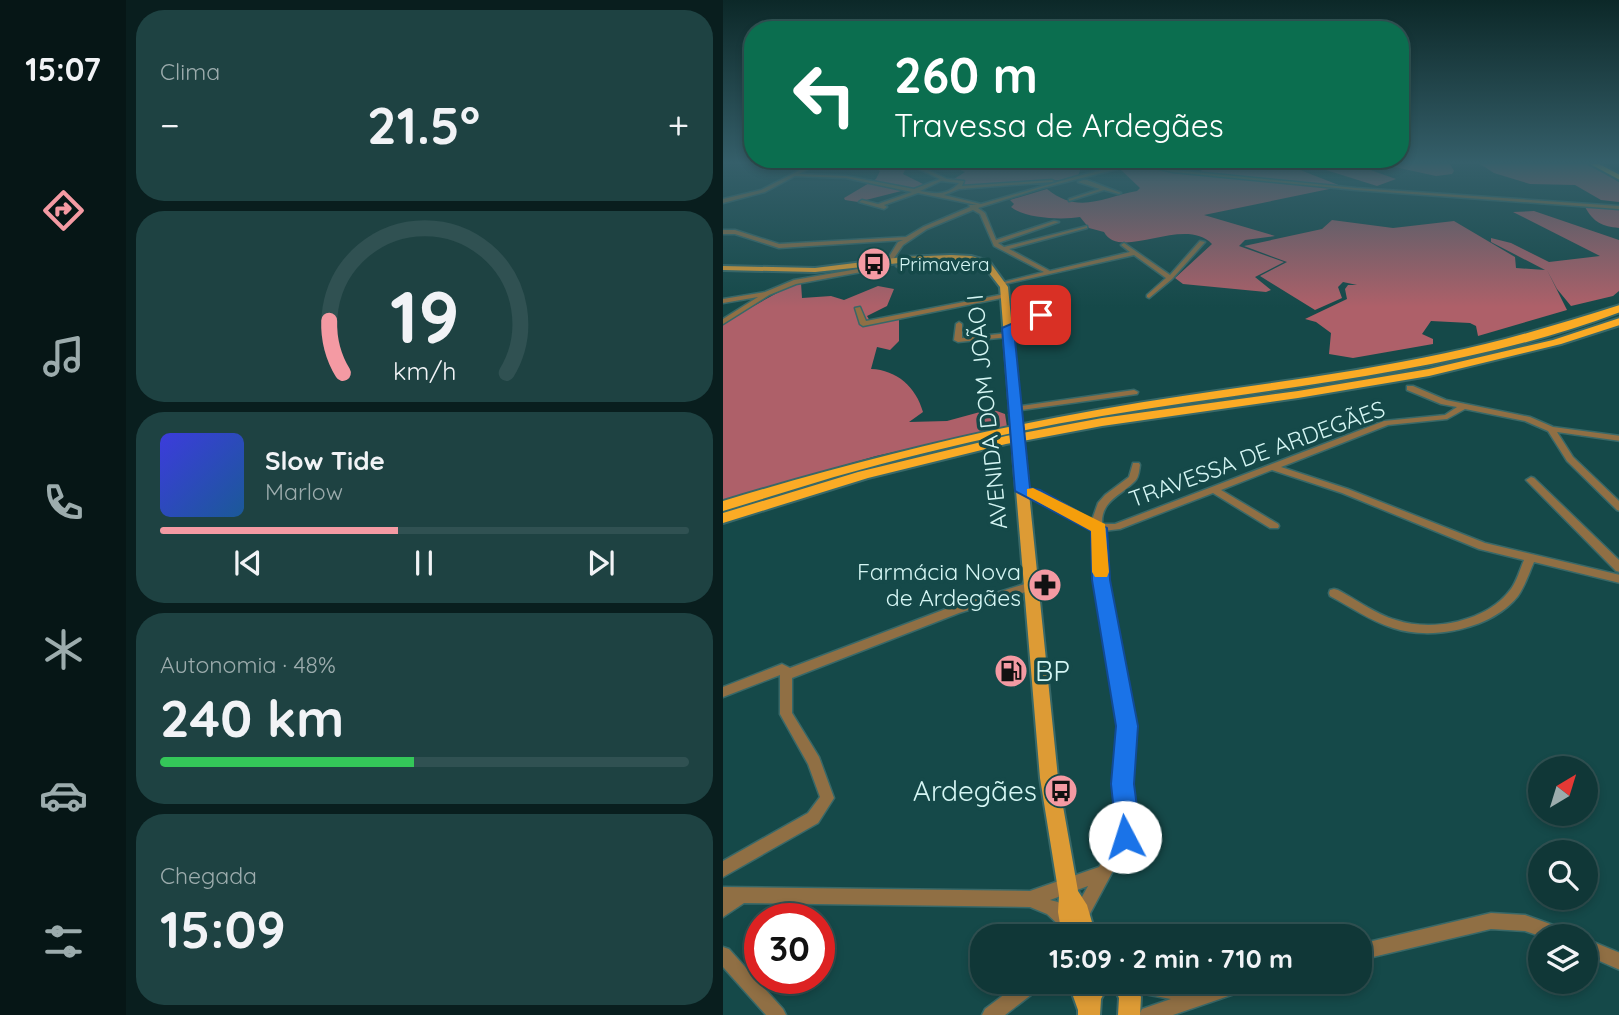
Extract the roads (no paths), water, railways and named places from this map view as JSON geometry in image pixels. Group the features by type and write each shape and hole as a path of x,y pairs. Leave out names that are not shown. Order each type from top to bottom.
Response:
{"highway":[{"path":"723,506 834,472 968,439 1121,409 1411,364 1492,346 1617,312"},
{"path":"723,518 860,476 984,446 1098,423 1450,368 1534,348 1617,312"}],"main road":[{"name":"AVENIDA DOM JOÃO I","path":"723,268 796,270 973,258 990,266 1002,284 1049,778 1076,924"},
{"path":"1083,994 1088,1011"},
{"path":"1128,994 1129,1015"}],"street":[{"path":"723,232 735,232 779,246 904,238 963,211"},
{"path":"980,211 995,242 1003,249 1050,273"},
{"path":"995,242 1056,222"},
{"path":"1003,249 1068,232"},
{"path":"884,263 904,238"},
{"path":"1149,296 1170,282 1170,278 1202,242"},
{"path":"1124,245 1170,278"},
{"path":"1002,284 1133,253"},
{"path":"900,264 954,261"},
{"path":"723,322 767,294 803,279 866,267"},
{"path":"723,301 767,294"},
{"path":"858,308 863,324 1005,296"},
{"path":"959,324 958,341 1008,332 1065,304"},
{"path":"1410,388 1462,407 1527,419 1551,429 1619,439"},
{"path":"1015,411 1134,392"},
{"name":"TRAVESSA DE ARDEGÃES","path":"1099,528 1121,526 1387,423 1447,417 1462,407"},
{"path":"1551,429 1570,459 1619,508"},
{"path":"1079,924 1128,830 1122,802 1127,726 1101,580 1097,512 1101,505 1133,478 1136,465"},
{"path":"1274,468 1345,491 1484,547 1619,579"},
{"path":"1531,480 1619,568"},
{"path":"1214,489 1274,526"},
{"path":"1023,491 1034,493 1099,528"},
{"path":"1334,593 1396,625 1413,629 1461,626 1489,616 1502,606 1513,594 1530,559"},
{"path":"723,692 1031,586"},
{"path":"723,869 813,818 827,798 814,761 786,714 785,672"},
{"path":"723,894 1030,899 1068,890 1104,873"},
{"path":"723,909 742,895"},
{"path":"1030,899 1052,908 1072,924"},
{"path":"1372,949 1491,920 1529,924"},
{"path":"1598,952 1619,962"},
{"path":"723,955 777,1015"},
{"path":"991,1015 1018,994"},
{"path":"1195,994 1201,995"},
{"path":"1148,1015 1204,994"}],"place":[{"name":"Primavera","path":"874,264"},
{"name":"Farmácia Nova de Ardegães","path":"1045,585"},
{"name":"BP","path":"1011,671"},
{"name":"Ardegães","path":"1061,791"}]}
